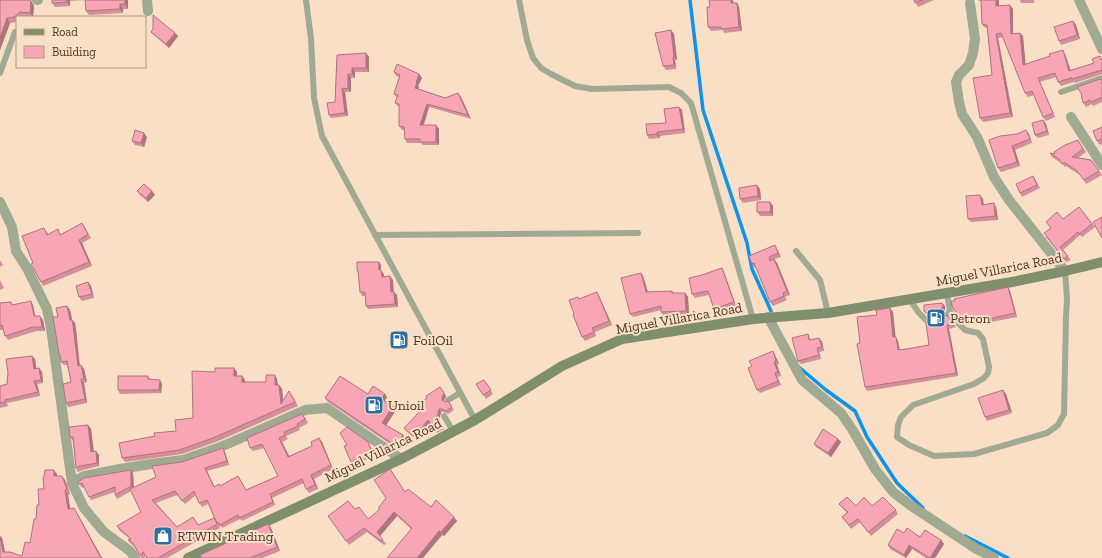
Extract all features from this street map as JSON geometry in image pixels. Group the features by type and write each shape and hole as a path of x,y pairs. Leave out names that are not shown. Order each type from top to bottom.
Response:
{"main road":[{"name":"Miguel Villarica Road","path":"194,557 400,459 474,420 562,366 622,340 753,319 828,313 947,294 1065,271 1102,262"}],"street":[{"path":"147,0 148,11"},
{"path":"1079,0 1102,49"},
{"path":"970,3 976,39 969,65 959,75 956,82 958,102 962,114 977,137 994,177 1009,200 1065,271"},
{"path":"1071,117 1102,165"},
{"path":"0,202 12,227 16,251 27,268 47,309 51,328 72,483 84,508 104,532 130,551 135,558"},
{"path":"768,317 802,380 841,413 852,428 875,470 893,492 975,548 994,558"},
{"path":"72,483 84,476 120,468 183,460 262,430 305,410 319,408 327,408 400,459"}],"lane":[{"path":"306,0 311,39 314,98 322,136 474,420"},
{"path":"519,0 527,40 533,58 541,68 551,74 575,86 592,89 669,87 682,94 691,103 753,319"},
{"path":"0,73 15,32"},
{"path":"1061,92 1102,78"},
{"path":"375,235 638,233"},
{"path":"796,251 820,280 828,313"},
{"path":"947,294 950,311 956,322 965,330 978,333 983,338 989,367 988,373 984,378 974,384 913,405 901,417 897,437 909,445 934,456 974,454 1047,433 1058,426 1064,414 1066,317 1068,298 1065,271"},
{"path":"910,300 919,313 928,322"},
{"path":"945,318 950,311"},
{"path":"448,400 460,393"},
{"path":"444,416 454,431"}],"building":[{"path":"0,0 31,1 30,13 20,12 14,17 7,18 0,38"},
{"path":"52,0 67,0 67,2 52,3"},
{"path":"85,0 125,0 125,4 120,4 120,9 86,11"},
{"path":"709,0 731,0 731,3 737,3 739,27 722,29 721,27 708,27 707,7 710,7"},
{"path":"914,0 923,0 915,3"},
{"path":"981,0 996,0 996,6 1010,5 1011,34 1020,33 1023,65 1063,50 1069,71 1094,63 1092,59 1100,56 1102,60 1102,70 1072,79 1071,77 1058,82 1055,73 1038,78 1053,113 1043,117 1032,91 1025,93 1001,33 996,34 1010,113 980,118 973,78 992,75 987,25 982,24"},
{"path":"153,15 175,33 166,44 151,32 153,29"},
{"path":"1073,21 1077,35 1059,41 1054,27"},
{"path":"671,30 674,65 663,66 655,33"},
{"path":"366,53 366,68 352,68 352,74 348,74 348,89 342,88 345,113 329,115 327,103 335,102 337,55"},
{"path":"397,64 419,74 415,88 445,98 458,93 468,115 427,104 420,125 436,125 436,142 420,142 420,139 405,139 404,127 399,126 399,104 395,103 398,95 394,94 400,75 394,72"},
{"path":"1100,79 1102,81 1102,97 1091,102 1090,100 1083,103 1081,93 1077,87"},
{"path":"679,107 683,129 657,132 657,134 647,135 646,124 666,123 664,109"},
{"path":"1043,120 1047,131 1035,135 1032,123"},
{"path":"1102,127 1102,139 1097,141 1093,131"},
{"path":"135,130 144,133 141,143 132,141"},
{"path":"1026,130 1030,139 1012,146 1017,162 998,168 989,140 1000,136 1017,134"},
{"path":"1078,140 1083,149 1072,157 1091,160 1099,171 1084,180 1077,171 1064,162 1062,164 1059,159 1050,153 1055,154 1054,152 1065,145"},
{"path":"1033,176 1037,185 1020,193 1016,184"},
{"path":"144,184 152,191 146,198 137,191"},
{"path":"757,185 758,196 740,199 739,188"},
{"path":"980,195 982,205 994,203 995,216 968,219 966,196"},
{"path":"757,202 770,202 771,212 757,212"},
{"path":"1079,207 1092,224 1079,234 1078,232 1060,247 1068,256 1064,259 1044,233 1051,228 1046,222 1057,212 1063,219"},
{"path":"1102,217 1102,238 1093,222"},
{"path":"82,223 88,234 79,240 89,262 41,282 31,264 33,263 22,236 44,228 47,235 58,229 60,235"},
{"path":"775,245 778,253 769,257 770,261 774,259 787,291 783,293 784,296 770,302 754,263 752,264 749,256"},
{"path":"357,262 379,262 379,270 381,270 382,277 390,276 391,292 394,292 395,304 366,306 365,292 360,292"},
{"path":"722,268 734,302 714,309 708,291 692,294 689,278"},
{"path":"641,273 646,292 672,291 672,293 685,293 686,311 661,312 661,306 630,314 621,278"},
{"path":"88,282 92,294 79,297 76,286"},
{"path":"1008,287 1015,313 984,320 983,317 964,321 952,306 951,301 955,301 954,299"},
{"path":"597,292 609,321 592,328 594,332 582,337 569,300 578,297 579,299"},
{"path":"31,301 34,316 40,316 42,327 33,327 5,336 2,325 0,326 0,303 11,302 12,305"},
{"path":"942,303 943,306 938,316 942,319 947,315 953,324 947,325 956,373 865,387 857,344 860,343 857,317 877,315 876,310 890,308 893,337 896,337 898,350 907,349 929,345 926,323 929,321 930,317 924,311 924,305"},
{"path":"67,306 70,320 72,320 73,325 78,366 81,365 84,379 81,379 85,399 66,403 63,384 71,382 67,361 61,362 53,317 58,317 56,308"},
{"path":"808,334 809,340 819,338 822,347 817,348 819,355 798,361 792,338"},
{"path":"773,351 776,361 774,362 778,372 775,373 778,381 757,390 748,368 752,366 749,361"},
{"path":"32,356 34,369 39,368 41,380 34,381 38,392 5,400 5,402 0,403 0,386 7,384 8,373 6,359"},
{"path":"215,368 234,368 234,376 242,376 242,382 266,382 266,375 275,375 275,385 279,385 281,404 289,391 295,402 213,438 179,450 122,458 119,443 155,436 154,433 176,431 175,420 193,418 192,371 215,372"},
{"path":"118,376 148,376 148,379 160,380 159,390 118,390"},
{"path":"340,376 368,394 373,386 385,394 381,399 393,406 382,423 403,435 396,446 325,398"},
{"path":"484,380 491,390 483,395 476,384"},
{"path":"440,387 444,393 442,400 446,402 448,401 452,407 446,411 439,409 436,417 442,426 435,430 428,420 414,437 404,428 421,410 417,404"},
{"path":"1003,390 1009,410 985,417 978,398"},
{"path":"302,414 305,419 297,424 298,426 284,432 285,435 279,438 288,457 312,446 311,442 319,438 331,465 311,475 315,485 306,489 302,479 270,494 273,502 239,518 238,515 220,525 218,522 217,523 207,500 199,503 194,491 182,501 175,491 152,500 177,527 193,517 198,525 214,518 217,524 158,558 147,558 143,552 140,555 133,543 128,540 131,539 117,526 141,512 130,489 156,477 152,466 182,462 223,448 227,461 205,468 214,487 219,484 220,486 238,476 246,490 278,476 262,444 250,448 247,438"},
{"path":"88,425 91,452 96,451 97,463 76,468 73,437 70,437 69,427"},
{"path":"347,427 368,442 372,452 351,462 344,446 347,445 340,433"},
{"path":"823,429 838,439 828,453 814,444"},
{"path":"390,469 405,492 408,489 431,507 436,500 454,517 441,532 439,531 417,558 387,558 412,528 394,512 377,532 383,540 381,541 364,528 346,541 328,516 348,501 355,509 359,507 368,519 379,510 379,507 386,498 374,480"},
{"path":"45,470 54,470 54,476 62,476 67,489 65,490 68,509 74,508 101,558 0,558 0,537 3,552 10,552 22,556 25,542 30,543 34,519 36,519 37,505 39,505 38,489 44,489 43,477"},
{"path":"131,470 131,486 115,495 115,487 89,497 82,483 79,484 78,482 84,478"},
{"path":"847,497 856,506 864,497 872,506 883,497 896,510 868,532 858,519 849,525 842,517 848,512 839,504"},
{"path":"268,524 277,547 250,558 202,558 200,555"},
{"path":"907,528 920,537 925,530 941,540 930,558 909,545 904,555 888,545 897,529 904,533"}],"waterway":[{"path":"690,0 703,110 747,243 752,269 771,311"},
{"path":"800,368 826,390 855,411 867,437 897,483 923,508"},
{"path":"965,536 1008,558"}],"place":[{"name":"Petron","path":"936,318"},
{"name":"FoilOil","path":"399,340"},
{"name":"Unioil","path":"374,405"},
{"name":"RTWIN Trading","path":"163,536"}]}
